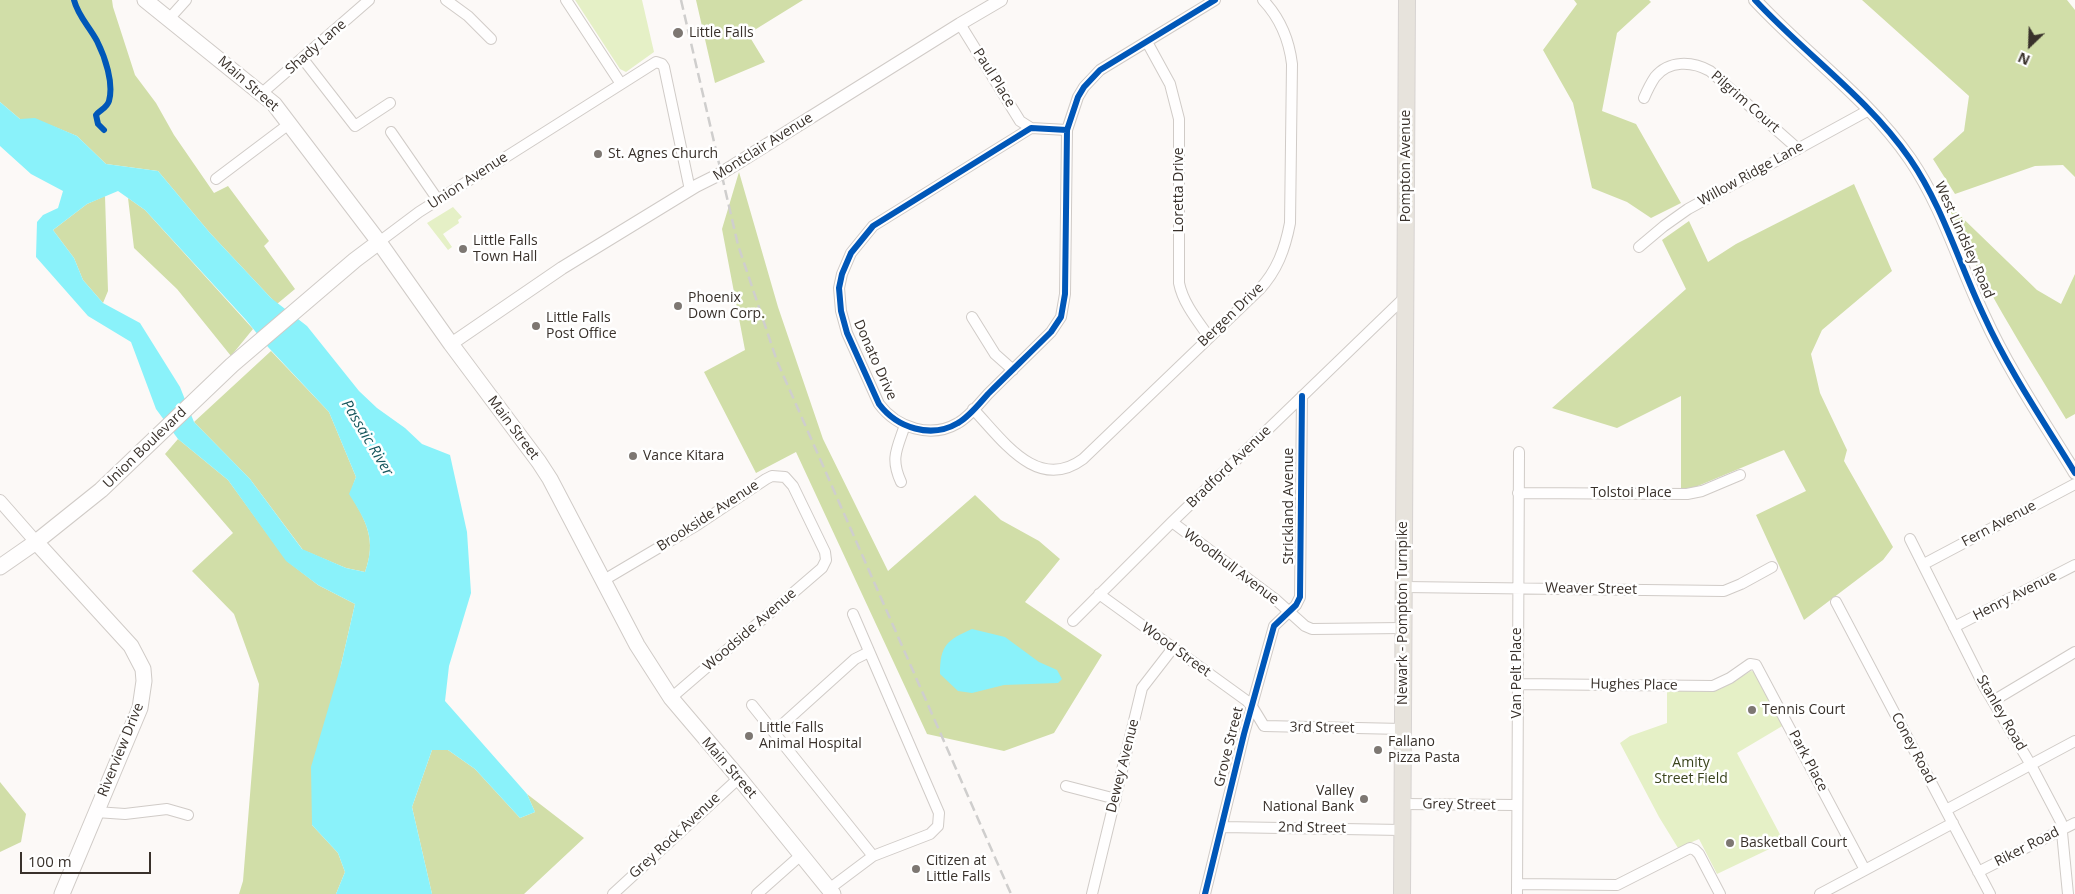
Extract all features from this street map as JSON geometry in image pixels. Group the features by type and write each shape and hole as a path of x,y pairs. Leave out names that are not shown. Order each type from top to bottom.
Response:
{"main road":[{"name":"Main Street","path":"145,0 274,104 379,242 550,479 638,645 671,698 739,778 831,892"},
{"name":"Pompton Avenue","path":"1405,332 1407,0"},
{"name":"Union Avenue","path":"283,322 379,242"},
{"name":"Union Boulevard","path":"0,567 36,542 101,490 232,365 283,322"},
{"name":"Newark - Pompton Turnpike","path":"1402,894 1405,332"},
{"name":"Riverview Drive","path":"36,542 131,646 143,669 144,681 140,708 62,894"}],"street":[{"path":"168,20 186,0"},
{"name":"Shady Lane","path":"262,93 370,0"},
{"path":"446,0 468,16 491,39"},
{"path":"566,0 620,84"},
{"name":"Montclair Avenue","path":"451,344 562,268 690,190 720,174 1001,0"},
{"name":"Donato Drive","path":"1032,128 873,226 851,252 842,274 839,288 840,311 847,333 879,404 892,418 905,425 923,430 958,424 1052,332 1061,317 1064,306 1067,130 1078,97 1092,78 1109,64 1215,0"},
{"name":"Bergen Drive","path":"973,409 1029,464 1047,470 1068,468 1082,460 1259,290 1270,276 1285,248 1290,224 1291,54 1282,25 1263,0"},
{"name":"West Lindsley Road","path":"1755,0 1869,110 1900,145 1920,174 1938,209 1984,317 2075,473"},
{"name":"Paul Place","path":"960,24 1020,121 1032,128"},
{"name":"Loretta Drive","path":"1147,42 1170,84 1179,119 1179,282 1187,305 1209,337"},
{"path":"303,58 355,126 390,103"},
{"name":"Union Avenue","path":"379,242 438,200 652,63 659,63 664,66 690,190"},
{"name":"Pilgrim Court","path":"1644,98 1654,78 1665,69 1678,64 1698,65 1710,71 1798,149"},
{"name":"Willow Ridge Lane","path":"1638,247 1688,209 1869,110"},
{"path":"216,179 289,124"},
{"path":"1032,128 1067,130"},
{"path":"391,132 438,200"},
{"name":"Bradford Avenue","path":"1073,621 1405,296"},
{"path":"972,317 995,354 1013,370"},
{"name":"Strickland Avenue","path":"1289,612 1296,605 1301,590 1302,396"},
{"path":"901,482 894,468 894,460 905,425"},
{"name":"Van Pelt Place","path":"1517,889 1519,452"},
{"name":"Tolstoi Place","path":"1518,493 1687,494 1702,491 1740,475"},
{"name":"Brookside Avenue","path":"604,580 697,525 760,482 772,476 785,478 793,486 822,544 826,560"},
{"name":"Fern Avenue","path":"1924,564 2075,484"},
{"name":"Riverview Drive","path":"0,502 36,542"},
{"name":"Woodhull Avenue","path":"1172,522 1275,599 1305,626 1312,629 1403,628"},
{"name":"Stanley Road","path":"1910,539 1993,701 2031,765 2061,822 2071,826 2068,894"},
{"name":"Woodside Avenue","path":"671,698 820,571 826,560"},
{"name":"Henry Avenue","path":"1954,627 2075,565"},
{"name":"Weaver Street","path":"1404,587 1724,591 1772,567"},
{"name":"Wood Street","path":"1099,594 1252,706"},
{"name":"Coney Road","path":"1836,602 1990,894"},
{"name":"Grove Street","path":"1205,894 1274,626 1289,612"},
{"path":"831,892 873,856 930,834 938,826 939,813 853,614"},
{"name":"Dewey Avenue","path":"1092,894 1142,688 1173,648"},
{"path":"774,732 855,659 869,652"},
{"path":"1993,701 2075,652"},
{"name":"Park Place","path":"1745,668 1753,664 1758,667 1865,870"},
{"name":"Hughes Place","path":"1517,684 1713,686 1745,668"},
{"path":"752,705 873,856"},
{"name":"3rd Street","path":"1252,706 1264,726 1270,727 1403,729"},
{"path":"1946,810 2075,741"},
{"name":"Grey Rock Avenue","path":"613,894 739,778"},
{"path":"1066,786 1116,799"},
{"name":"Grey Street","path":"1402,804 1516,805"},
{"path":"96,812 125,814 167,809 188,815"},
{"path":"1820,894 1953,823"},
{"name":"Riker Road","path":"1978,872 2071,826"},
{"name":"2nd Street","path":"1222,828 1402,830"},
{"path":"1517,889 1616,885 1690,848 1695,850 1720,894"},
{"path":"757,894 801,855"}],"green space":[{"path":"0,0 112,0 135,75 156,103 174,135 214,193 228,186 269,241 264,246 295,289 277,304 210,233 158,171 106,164 77,136 35,119 20,119 0,102"},
{"path":"575,0 642,0 654,52 626,72 620,69"},
{"path":"696,0 803,0 748,34 765,62 715,83"},
{"path":"1574,0 1649,0 1651,2 1617,33 1602,111 1636,124 1681,203 1651,218 1627,202 1592,188 1573,103 1543,50 1577,4"},
{"path":"1862,0 2067,0 2075,10 2075,177 2063,165 2035,166 1955,194 1933,159 1964,131 1969,96"},
{"path":"739,172 778,307 823,439 888,571 975,495 1001,520 1039,541 1060,559 1025,602 1102,655 1054,733 1004,751 927,734 796,452 756,473 704,372 745,350 722,229"},
{"path":"1854,184 1892,271 1822,330 1811,354 1820,393 1847,450 1844,461 1893,547 1883,560 1804,620 1756,515 1806,491 1784,450 1681,493 1681,396 1617,428 1552,408 1686,289 1662,240 1689,221 1708,262 1736,244"},
{"path":"105,196 108,291 103,303 83,280 74,258 53,230 87,204"},
{"path":"128,198 145,210 253,329 231,356 177,289 134,248"},
{"path":"1947,203 2037,290 2061,304 2075,274 2075,414 2066,419 1987,286"},
{"path":"453,207 462,217 458,220 459,223 443,234 452,247 448,250 427,223"},
{"path":"271,351 329,412 356,477 350,494 365,522 370,540 370,550 365,572 346,568 303,550 250,479 194,422"},
{"path":"178,439 228,480 287,561 318,585 355,604 341,665 312,825 338,853 345,872 336,894 239,894 243,881 259,684 234,614 192,571 233,533 165,454"},
{"name":"Amity Street Field","path":"1751,671 1756,672 1784,725 1737,753 1784,842 1717,874 1699,839 1678,848 1659,817 1620,743 1630,736 1667,723 1667,689 1718,690"},
{"path":"432,750 448,750 475,769 520,818 535,812 527,794 584,838 524,894 432,894 412,807"},
{"path":"0,782 26,814 21,842 0,852"}],"water":[{"name":"Passaic River","path":"0,102 20,119 35,118 77,136 106,164 158,171 210,233 271,298 307,326 359,391 422,444 450,455 467,532 471,593 449,666 445,701 527,794 535,812 520,818 475,769 448,750 432,750 412,807 432,894 336,894 345,872 338,853 312,825 311,767 341,665 355,604 318,585 286,561 228,480 178,439 156,409 131,342 88,316 36,257 37,222 43,215 58,208 63,191 31,174 0,146","holes":["118,191 145,210 329,412 356,477 349,494 365,522 370,540 370,550 365,572 346,568 302,549 250,479 194,422 180,387 140,323 103,303 83,280 74,258 53,230 87,204"]},
{"path":"972,629 1005,637 1039,662 1057,670 1062,679 1058,683 1004,685 972,693 958,691 940,674 941,656 951,640"}],"railway":[{"path":"681,0 738,245 777,361 1011,894"}],"cycle path":[{"path":"74,0 81,16 97,41 110,78 109,101 96,115 98,124 104,130"},
{"path":"1067,130 1031,128 873,226 851,253 842,274 839,288 841,311 847,333 879,404 886,412 905,425 926,430 937,430 948,428 958,423 970,414 1051,332 1061,317 1065,294 1067,130 1078,97 1084,87 1100,70 1215,0"},
{"path":"1755,0 1856,96 1910,159 1932,196 1975,296 2004,357 2075,473"},
{"path":"1205,894 1244,734 1274,626 1296,605 1300,597 1302,396"}],"place":[{"name":"Little Falls","path":"678,33"},
{"name":"St. Agnes Church","path":"598,154"},
{"name":"Little Falls Town Hall","path":"463,249"},
{"name":"Phoenix Down Corp.","path":"678,306"},
{"name":"Little Falls Post Office","path":"536,326"},
{"name":"Vance Kitara","path":"633,456"},
{"name":"Tennis Court","path":"1752,710"},
{"name":"Little Falls Animal Hospital","path":"749,736"},
{"name":"Fallano Pizza Pasta","path":"1378,750"},
{"name":"Valley National Bank","path":"1364,799"},
{"name":"Basketball Court","path":"1730,843"},
{"name":"Citizen at Little Falls","path":"916,869"}]}
